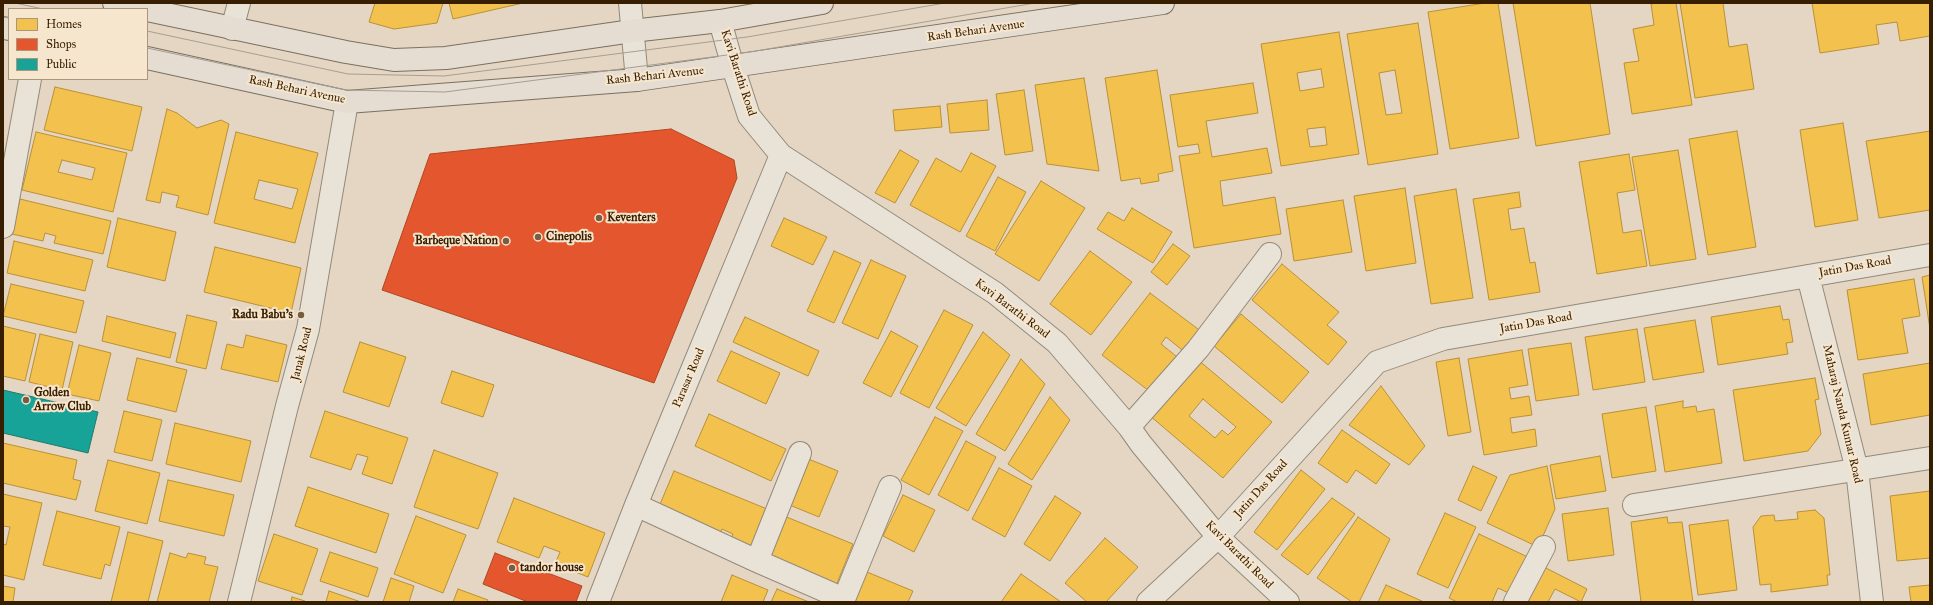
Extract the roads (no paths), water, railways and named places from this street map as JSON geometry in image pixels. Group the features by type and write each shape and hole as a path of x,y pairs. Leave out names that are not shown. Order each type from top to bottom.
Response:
{"main road":[{"path":"114,3 137,8"},
{"path":"148,10 232,29 394,60 446,58 632,31 720,21 822,3"},
{"name":"Rash Behari Avenue","path":"148,58 347,102 637,80 1163,3"}],"street":[{"path":"232,29 240,3"},
{"path":"630,3 637,80"},
{"name":"Kavi Barathi Road","path":"720,21 749,116 781,155 994,293 1057,343 1129,427 1141,444 1218,537 1288,602"},
{"path":"3,227 30,80"},
{"name":"Janak Road","path":"238,602 287,406 308,329 347,102"},
{"name":"Parasar Road","path":"598,602 636,505 781,155"},
{"path":"1129,427 1198,349 1270,254"},
{"name":"Jatin Das Road","path":"1148,602 1218,537 1377,362 1443,338 1930,254"},
{"name":"Maharaj Nanda Kumar Road","path":"1808,276 1857,470 1872,602"},
{"path":"757,561 800,453"},
{"path":"1634,505 1930,458"},
{"path":"636,505 844,600 890,487"},
{"path":"1515,602 1544,547"}],"tram line":[{"path":"15,3 38,8"},
{"path":"148,31 348,74 444,76 747,37 945,3"},
{"path":"148,48 346,90 445,92 750,52 1035,3"},
{"path":"3,17 8,18"}],"place":[{"name":"Keventers","path":"599,218"},
{"name":"Cinepolis","path":"538,237"},
{"name":"Barbeque Nation","path":"506,241"},
{"name":"Radu Babu's","path":"301,315"},
{"name":"Golden Arrow Club","path":"26,400"},
{"name":"tandor house","path":"512,568"}]}
